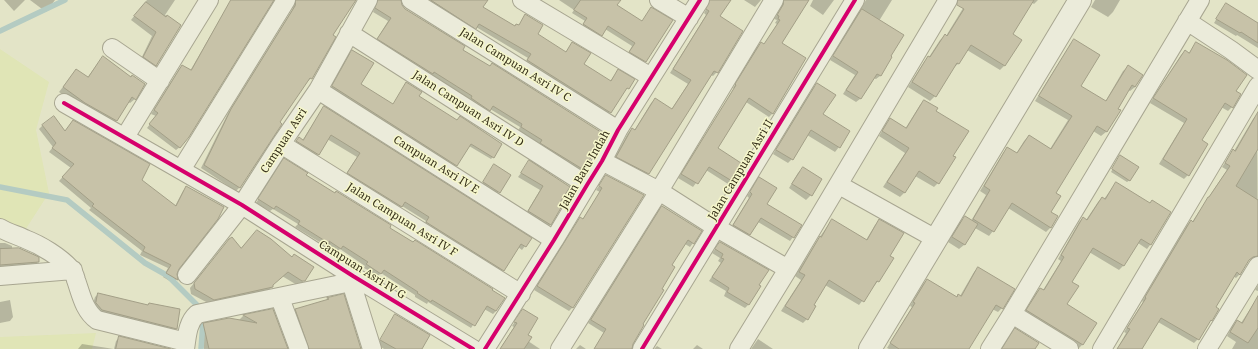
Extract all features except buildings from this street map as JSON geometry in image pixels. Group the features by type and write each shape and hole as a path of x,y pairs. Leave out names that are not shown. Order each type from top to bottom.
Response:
{"street":[{"path":"125,137 209,0"},
{"path":"181,170 286,0"},
{"name":"Campuan Asri","path":"187,275 242,205 282,145 318,90 368,0"},
{"name":"Jalan Campuan Asri IV C","path":"412,0 618,130"},
{"path":"522,0 651,77"},
{"path":"659,0 689,18"},
{"name":"Jalan Baru Indah","path":"485,349 602,161 618,130 700,0"},
{"path":"560,349 659,191 774,0"},
{"name":"Jalan Campuan Asri II","path":"642,349 855,0"},
{"path":"739,349 839,185 948,0"},
{"path":"870,349 1080,0"},
{"path":"990,349 1200,0"},
{"path":"1187,21 1258,70"},
{"name":"Jalan Campuan Asri IV D","path":"349,33 587,184"},
{"path":"112,48 160,81"},
{"path":"1102,349 1258,86"},
{"name":"Campuan Asri IV E","path":"318,90 554,240"},
{"name":"Campuan Asri IV G","path":"64,102 242,205 352,279 473,349"},
{"name":"Jalan Campuan Asri IV F","path":"282,145 520,294"},
{"path":"602,161 659,191 717,228 788,270"},
{"path":"839,185 936,239"},
{"path":"0,228 57,256 73,270 86,308 91,316 97,320 185,346 190,323 197,314 280,298 352,279 372,349"},
{"path":"1207,349 1258,266"},
{"path":"0,276 73,270"},
{"path":"280,298 299,349"},
{"path":"1012,314 1069,349"}],"green space":[{"path":"0,49 49,82 36,130 49,193 18,241 0,228"},
{"path":"96,333 92,349 0,349 0,337"}],"waterway":[{"path":"0,31 65,0"},
{"path":"0,187 67,200 145,263 168,276 197,305 203,321 201,349"}],"cycle path":[{"path":"485,349 602,161 618,130 700,0"},
{"path":"642,349 855,0"},
{"path":"64,103 242,205 353,276 473,349"}]}
